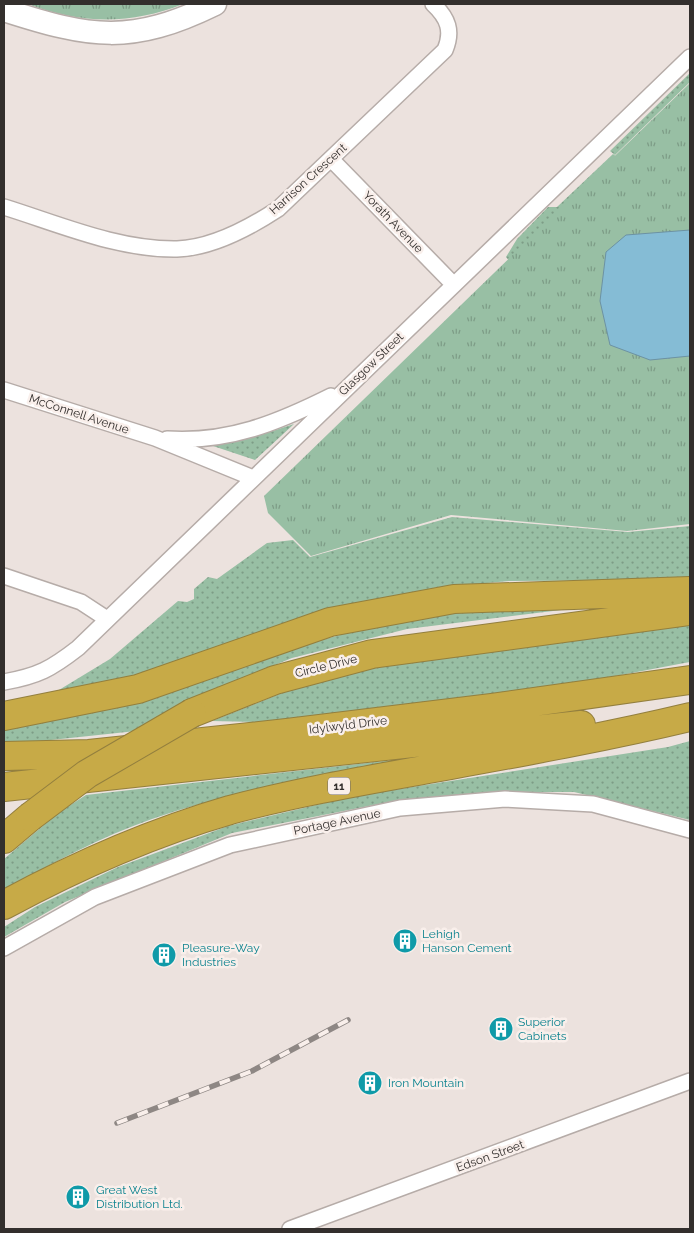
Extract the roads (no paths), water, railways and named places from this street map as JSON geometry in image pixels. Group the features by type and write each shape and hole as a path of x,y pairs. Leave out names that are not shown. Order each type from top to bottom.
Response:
{"highway":[{"path":"4,716 138,689 330,622 454,599 690,591"},
{"name":"Circle Drive","path":"4,839 87,774 192,713 274,680 372,654 690,611"},
{"name":"Idylwyld Drive","path":"4,756 89,754 287,733 540,702 690,680"},
{"name":"Idylwyld Drive","path":"4,787 515,731 690,716"},
{"name":"11","path":"4,905 58,876 108,853 230,810 362,781 612,736 690,716"}],"street":[{"path":"4,10 60,27 98,33 121,34 152,30 185,19 215,4"},
{"name":"Harrison Crescent","path":"4,206 110,240 142,247 178,249 213,241 253,225 278,209 332,160 445,50 450,38 449,28 444,14 433,4"},
{"name":"Glasgow Street","path":"4,682 25,678 51,669 78,648 690,57"},
{"name":"Yorath Avenue","path":"332,160 454,285"},
{"name":"McConnell Avenue","path":"155,438 203,439 242,433 285,419 345,389"},
{"name":"McConnell Avenue","path":"4,390 155,438 253,478"},
{"path":"4,576 81,602 107,619"},
{"name":"Portage Avenue","path":"4,948 95,897 230,845 400,808 505,799 594,804 690,830"},
{"name":"Edson Street","path":"290,1229 690,1082"}],"water":[{"path":"690,230 690,356 650,360 610,345 600,301 606,252 626,235"}],"railway":[{"path":"117,1123 252,1071 348,1020"}],"place":[{"name":"Lehigh Hanson Cement","path":"405,941"},
{"name":"Pleasure-Way Industries","path":"164,955"},
{"name":"Superior Cabinets","path":"501,1029"},
{"name":"Iron Mountain","path":"370,1083"},
{"name":"Great West Distribution Ltd.","path":"78,1197"}]}
